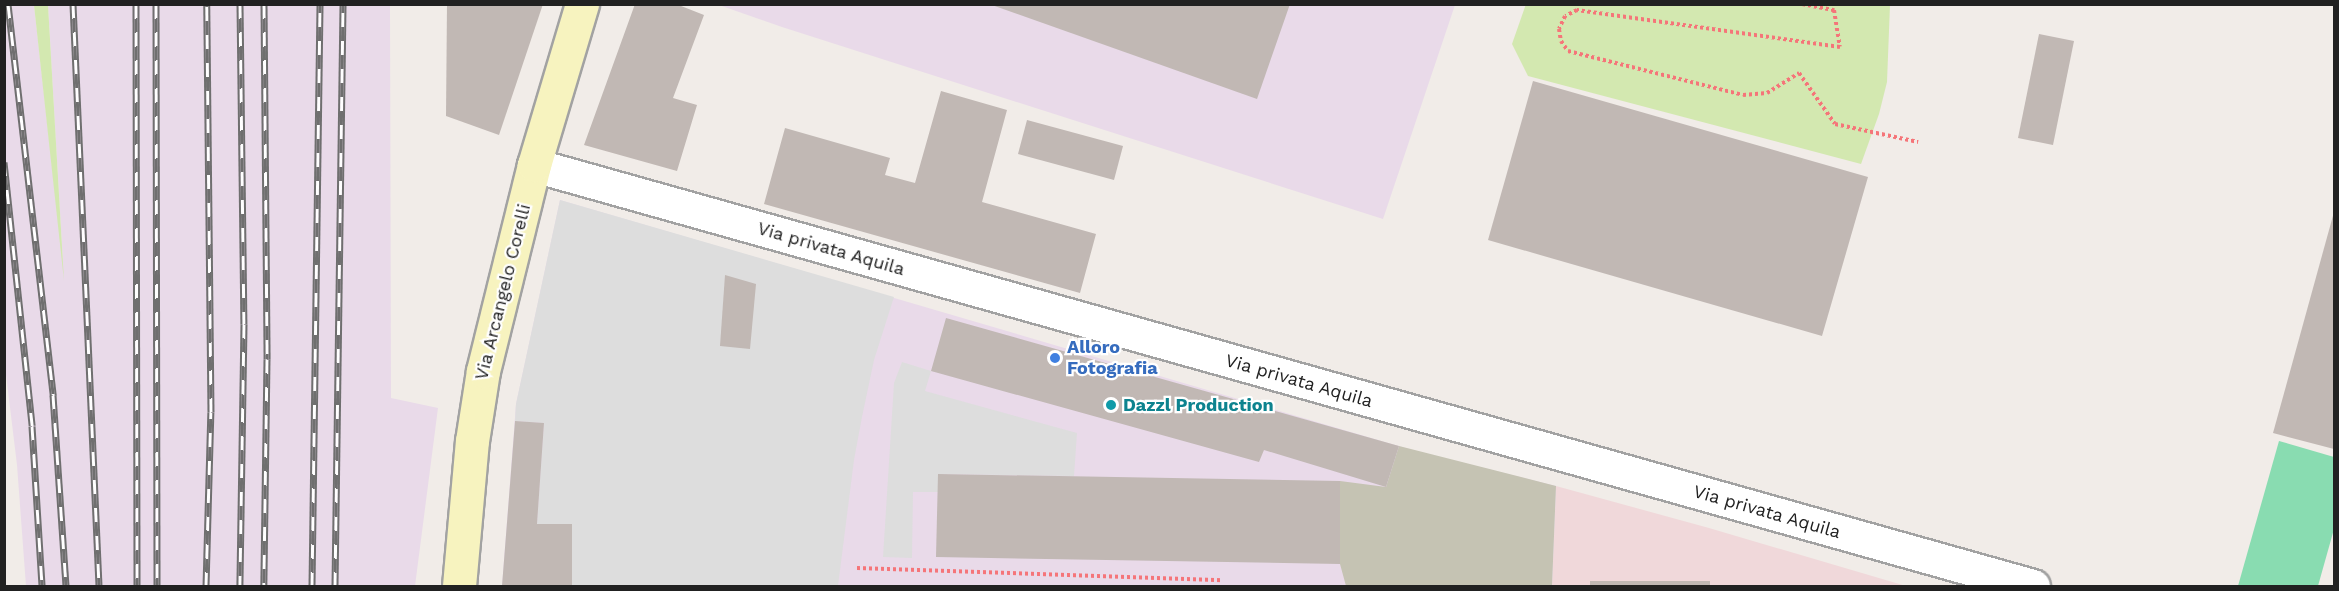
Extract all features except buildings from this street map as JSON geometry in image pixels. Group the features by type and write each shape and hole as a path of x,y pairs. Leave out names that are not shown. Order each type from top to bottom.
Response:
{"street":[{"name":"Via Arcangelo Corelli","path":"459,586 472,441 483,371 534,165 582,4"},
{"name":"Via privata Aquila","path":"534,165 2033,586"}],"path":[{"path":"1802,4 1834,10 1840,47 1577,10 1565,16 1559,29 1561,41 1568,51 1743,95 1767,93 1799,74 1835,124 1917,142"},
{"path":"857,568 1223,580"}],"shaded area":[{"path":"4,5 34,5 63,264 48,5 390,5 391,398 438,408 415,586 26,586 17,465 4,358"},
{"path":"719,5 1455,5 1383,219"},
{"path":"560,200 1419,452 1556,486 1552,586 502,586 516,404"},
{"path":"560,200 894,297 874,360 862,417 854,460 838,586 572,586 572,525 537,524 544,423 515,421 516,404"},
{"path":"902,362 931,371 925,391 1077,433 1074,476 938,474 938,492 913,492 912,558 883,557 894,383"},
{"path":"1399,446 1556,486 1552,586 1346,586 1340,564 1340,481 1386,487"},
{"path":"1556,486 1709,528 1906,586 1552,586"}],"green space":[{"path":"1526,4 1890,5 1887,82 1879,114 1861,164 1528,76 1512,44"},
{"path":"34,5 48,5 64,281"},
{"path":"2279,441 2334,457 2334,529 2318,586 2238,586"}],"railway":[{"path":"8,4 53,395 66,586"},
{"path":"73,4 99,586"},
{"path":"136,4 137,586"},
{"path":"156,4 157,586"},
{"path":"206,586 211,412 207,4"},
{"path":"240,4 244,324 240,586"},
{"path":"264,4 267,359 264,586"},
{"path":"312,586 320,4"},
{"path":"335,586 343,4"},
{"path":"4,162 32,426 42,586"}],"place":[{"name":"Alloro Fotografia","path":"1055,358"},
{"name":"Dazzl Production","path":"1111,405"}]}
